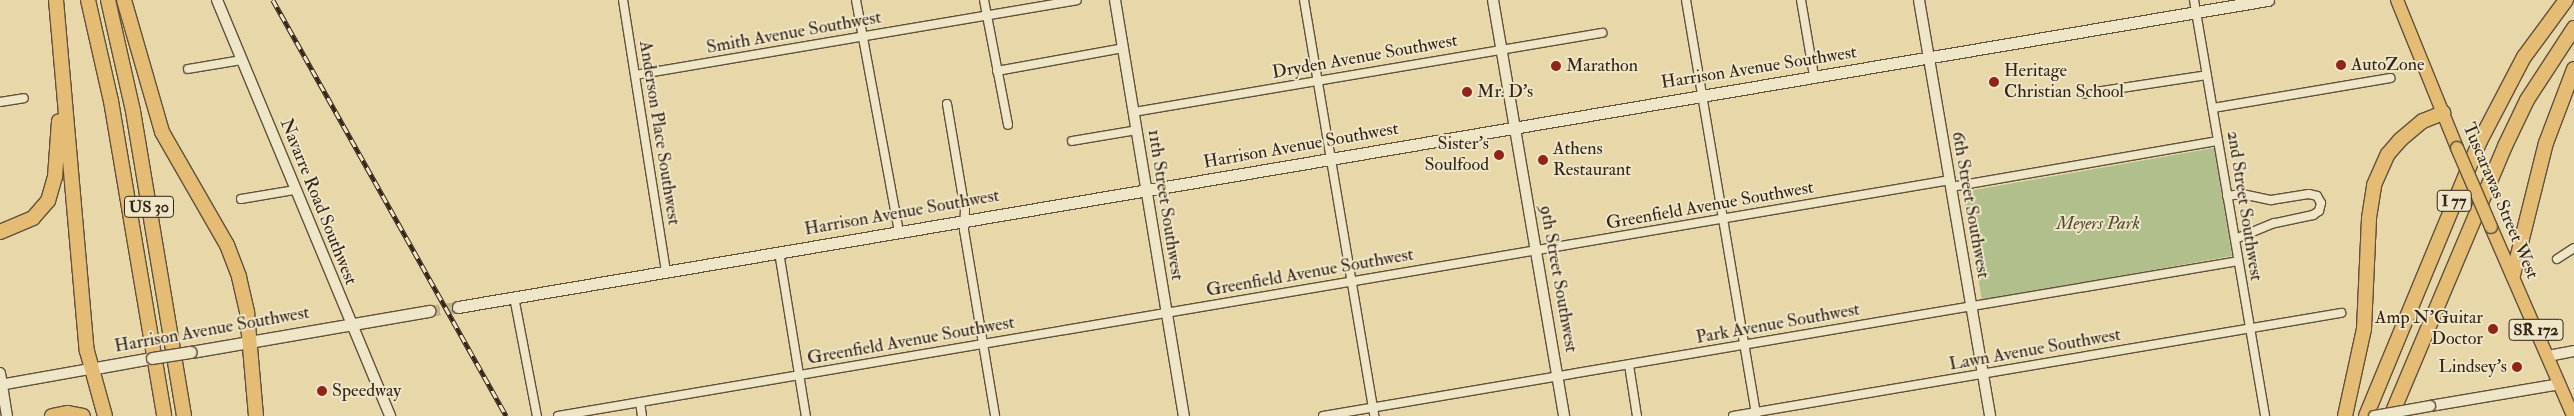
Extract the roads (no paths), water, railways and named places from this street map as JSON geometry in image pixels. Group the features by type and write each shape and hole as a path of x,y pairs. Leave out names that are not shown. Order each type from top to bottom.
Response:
{"highway":[{"path":"56,0 61,88 90,369 105,416"},
{"name":"US 30","path":"88,0 117,135 164,416"},
{"name":"US 30","path":"108,0 133,111 184,416"},
{"path":"124,0 162,132 234,263 248,313 256,416"},
{"name":"I 77","path":"2366,416 2480,141 2524,58 2566,0"},
{"name":"I 77","path":"2392,416 2491,174 2523,108 2574,28"},
{"path":"2513,275 2546,143 2574,69"},
{"path":"0,232 33,218 50,197 57,161 61,88"},
{"path":"2345,416 2364,329 2369,218 2374,184 2388,154 2400,140 2423,121 2443,114"},
{"path":"2401,416 2430,323"},
{"path":"52,416 68,413 83,416"}],"main road":[{"name":"Harrison Avenue Southwest","path":"458,307 1515,126 2268,0"},
{"name":"Tuscarawas Street West","path":"2397,0 2457,148 2573,416"},
{"name":"Harrison Avenue Southwest","path":"90,369 429,311"}],"street":[{"name":"Navarre Road Southwest","path":"217,0 350,324 390,416"},
{"name":"Anderson Place Southwest","path":"623,0 666,271"},
{"path":"856,0 899,231"},
{"path":"984,0 1008,125"},
{"name":"Smith Avenue Southwest","path":"635,75 1077,0"},
{"name":"11th Street Southwest","path":"1115,0 1184,416"},
{"path":"1304,0 1373,412"},
{"name":"9th Street Southwest","path":"1494,0 1564,416"},
{"path":"1686,0 1756,414"},
{"path":"1801,0 1814,76"},
{"name":"6th Street Southwest","path":"1919,0 1990,416"},
{"name":"2nd Street Southwest","path":"2194,0 2265,416"},
{"name":"Dryden Avenue Southwest","path":"1134,112 1602,33"},
{"path":"998,71 1123,48"},
{"path":"188,69 242,60"},
{"path":"2082,94 2207,75"},
{"path":"2213,108 2390,78"},
{"path":"0,102 24,98"},
{"path":"948,104 995,416"},
{"path":"1072,141 1136,130"},
{"name":"Greenfield Avenue Southwest","path":"558,416 1722,219 2218,141"},
{"path":"241,199 295,190"},
{"path":"2228,196 2242,194 2271,200 2309,194 2317,196 2321,203 2319,211 2313,215 2274,223 2235,239"},
{"path":"2557,259 2574,248"},
{"path":"779,252 806,416"},
{"name":"Park Avenue Southwest","path":"1323,416 1373,412 1558,376 2238,261"},
{"path":"514,297 537,416"},
{"name":"Lawn Avenue Southwest","path":"1733,416 1756,414 2341,313"},
{"path":"2548,356 2574,351"},
{"path":"1629,364 1637,416"},
{"name":"Harrison Avenue Southwest","path":"1,385 90,369"},
{"path":"0,373 7,416"},
{"path":"2374,416 2560,384"},
{"path":"640,402 642,416"}],"tunnel":[{"path":"429,311 458,307"}],"railway":[{"path":"273,0 506,416"}],"place":[{"name":"AutoZone","path":"2341,65"},
{"name":"Marathon","path":"1556,66"},
{"name":"Heritage Christian School","path":"1994,82"},
{"name":"Mr. D's","path":"1467,92"},
{"name":"Sister's Soulfood","path":"1499,155"},
{"name":"Athens Restaurant","path":"1543,160"},
{"name":"Amp N'Guitar Doctor","path":"2493,329"},
{"name":"Lindsey's","path":"2517,367"},
{"name":"Speedway","path":"322,391"}],"park label":[{"name":"Meyers Park","path":"2098,224"}]}
